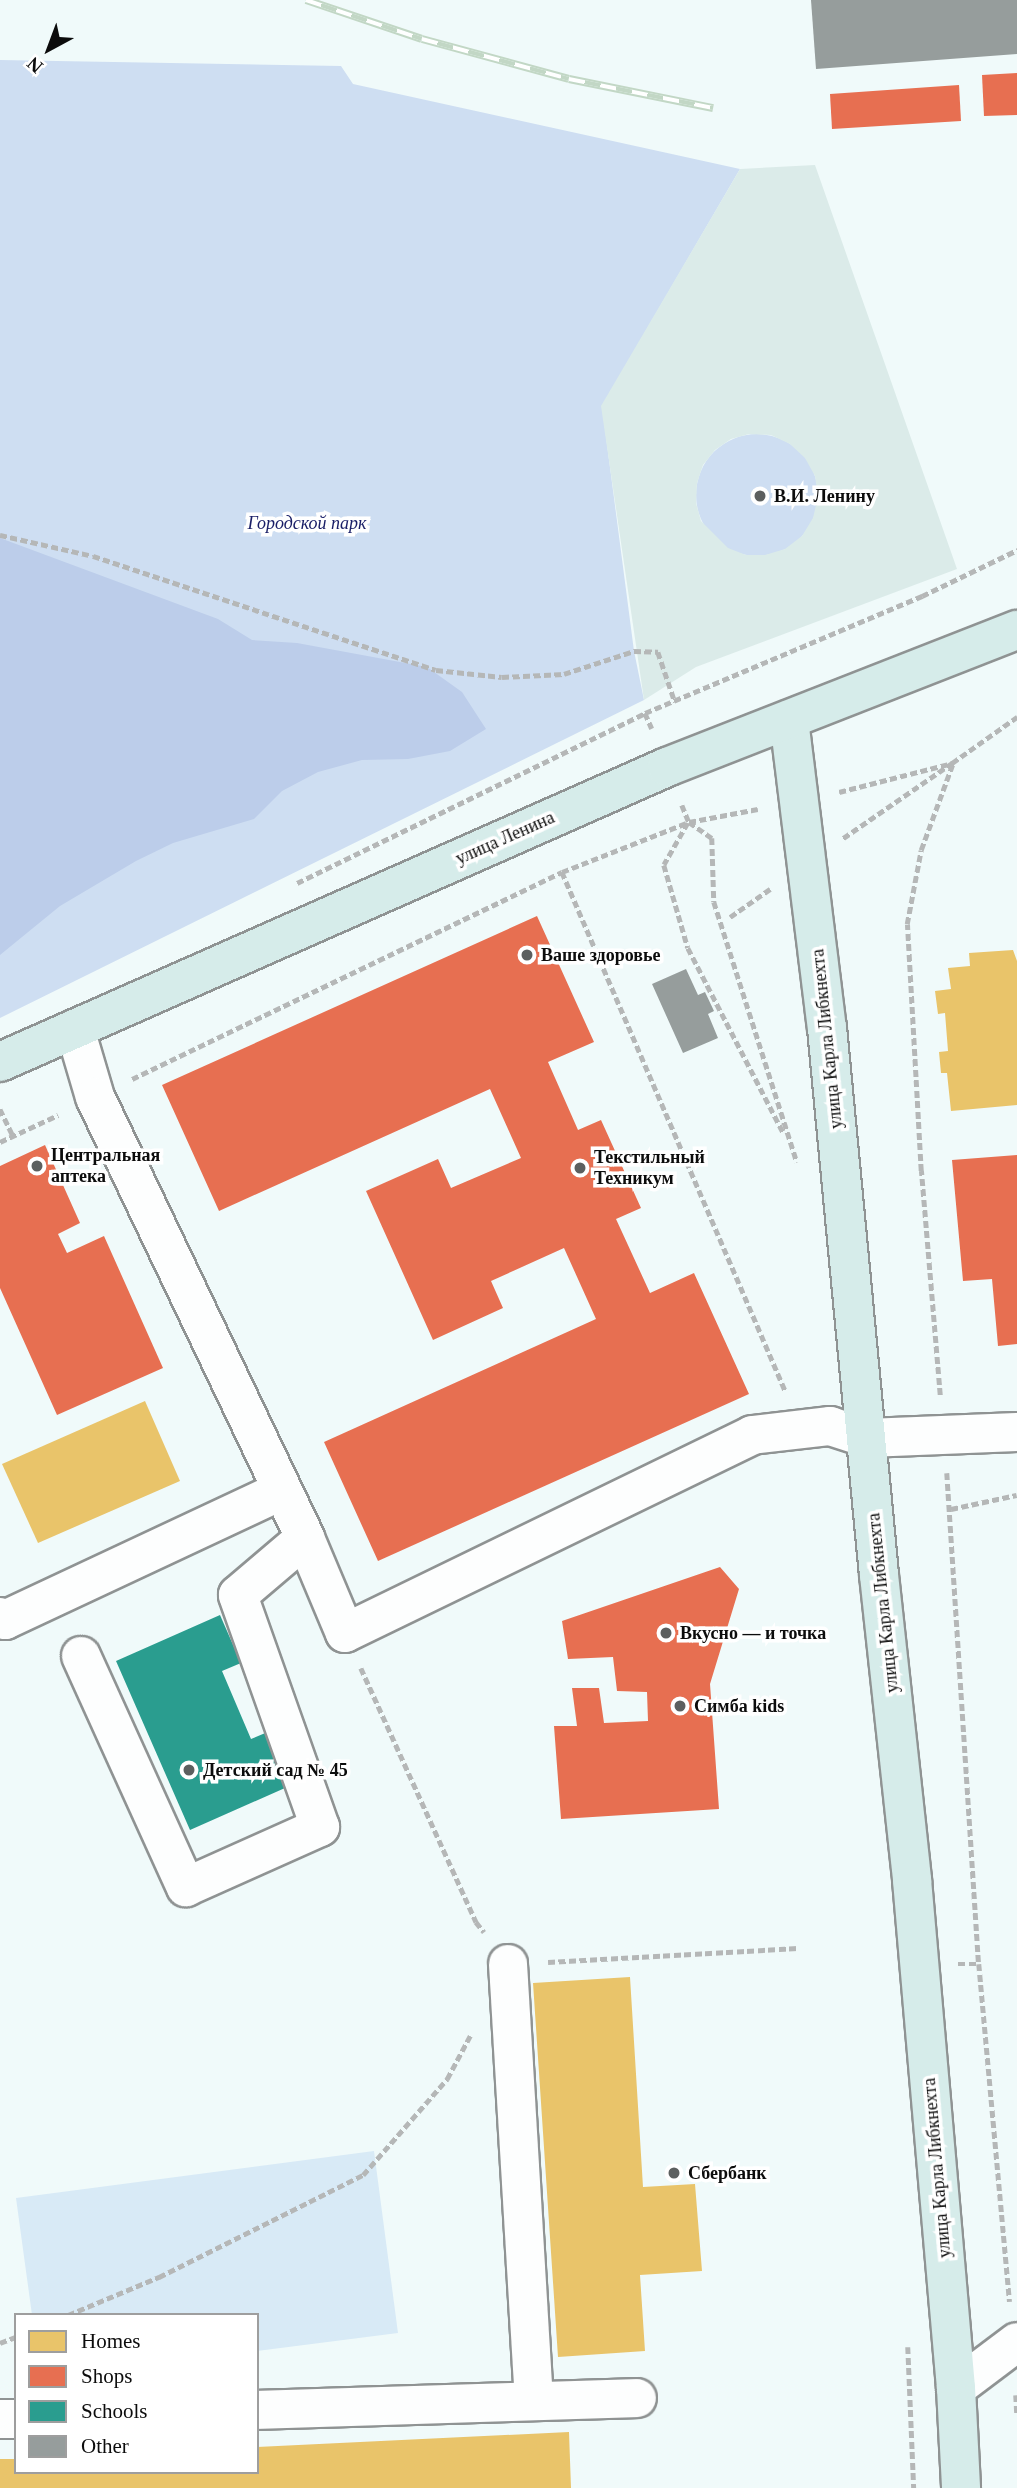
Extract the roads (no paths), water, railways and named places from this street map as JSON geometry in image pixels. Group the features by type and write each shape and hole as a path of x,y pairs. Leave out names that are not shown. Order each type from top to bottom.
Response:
{"main road":[{"name":"улица Ленина","path":"0,1062 667,767 1017,630"},
{"name":"улица Карла Либкнехта","path":"789,720 827,1028 912,1880 956,2388 961,2488"}],"street":[{"path":"75,1029 95,1097 282,1490 345,1633 752,1435 830,1426 867,1438 1017,1432"},
{"path":"0,1617 5,1619 282,1490"},
{"path":"82,1656 186,1887 320,1827 238,1595 304,1538"},
{"path":"508,1964 534,2400"},
{"path":"956,2388 1015,2343"},
{"path":"259,2410 637,2398"}],"railway":[{"path":"306,0 422,39 569,79 713,108"}],"place":[{"name":"В.И. Ленину","path":"760,496"},
{"name":"Ваше здоровье","path":"527,955"},
{"name":"Центральная аптека","path":"37,1166"},
{"name":"Текстильный Техникум","path":"580,1168"},
{"name":"Вкусно — и точка","path":"666,1633"},
{"name":"Симба kids","path":"680,1706"},
{"name":"Детский сад № 45","path":"189,1770"},
{"name":"Сбербанк","path":"674,2173"}],"park label":[{"name":"Городской парк","path":"307,523"}]}
